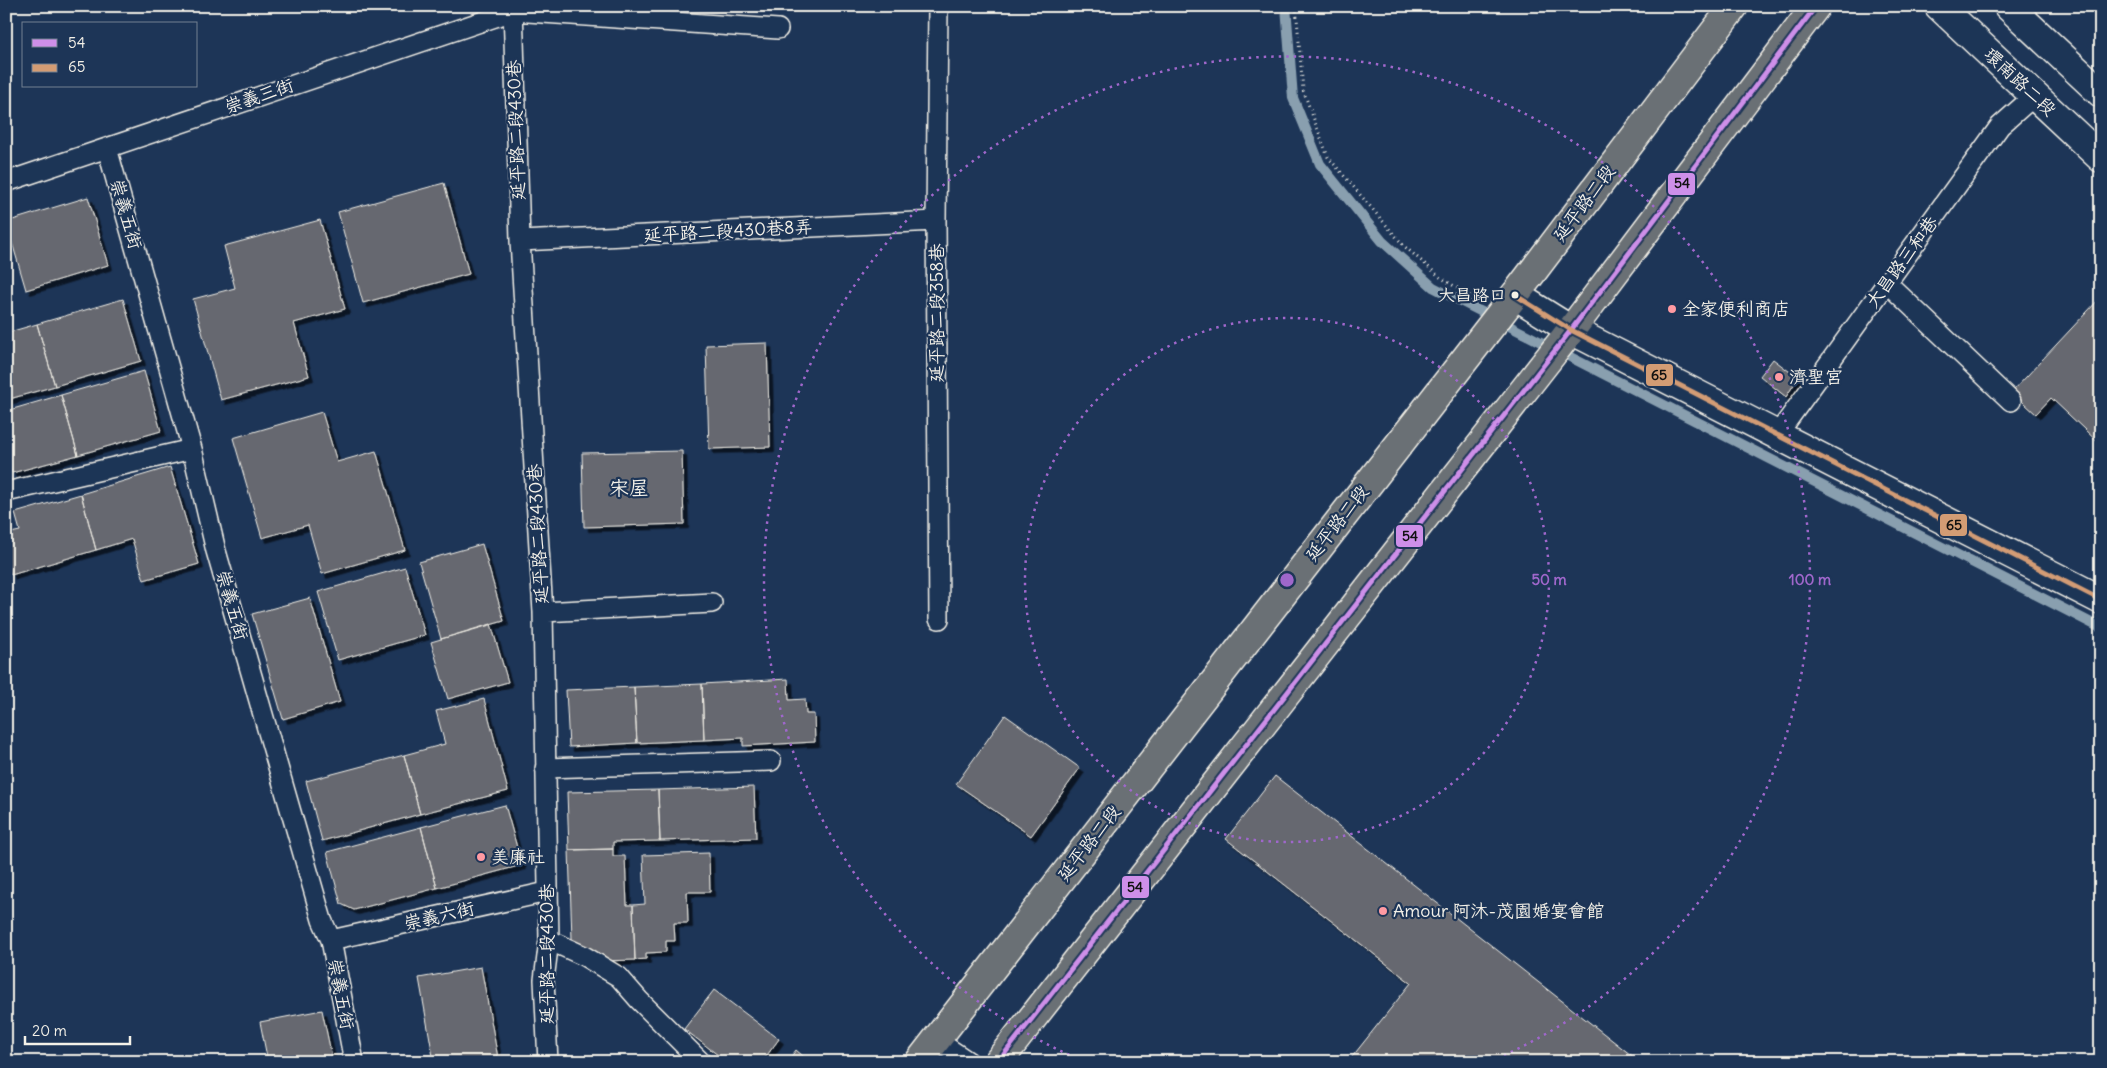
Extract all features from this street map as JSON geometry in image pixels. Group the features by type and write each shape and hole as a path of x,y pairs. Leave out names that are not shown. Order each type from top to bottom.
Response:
{"main road":[{"name":"延平路二段","path":"919,1062 1507,305 1734,6"},
{"path":"998,1062 1571,330 1816,6"}],"street":[{"name":"環南路二段","path":"1939,6 2101,158"},
{"path":"2008,6 2101,93"},
{"path":"1507,305 1571,330 2101,600"}],"lane":[{"name":"延平路二段358巷","path":"938,6 936,221 939,619"},
{"path":"513,9 778,30"},
{"name":"崇義三街","path":"6,182 513,9"},
{"name":"延平路二段430巷","path":"513,9 520,242 543,612 549,940 544,980 548,1062"},
{"name":"大昌路三和巷","path":"1777,435 2000,126 2035,96"},
{"name":"崇義五街","path":"107,148 192,450 216,551 322,920 331,940 354,1062"},
{"name":"延平路二段430巷8弄","path":"520,242 936,221"},
{"path":"1887,283 2011,401"},
{"path":"6,492 192,450"},
{"path":"543,612 712,603"},
{"path":"545,768 771,761"},
{"name":"崇義六街","path":"331,940 547,892"},
{"path":"549,940 584,956 619,977 639,1000 701,1062"},
{"path":"936,1040 969,1062"}],"path":[{"path":"1296,6 1303,90 1328,157 1404,246 1440,277 1507,305"}],"building":[{"path":"444,183 469,274 363,303 338,212"},
{"path":"88,197 108,265 26,290 6,222"},
{"path":"320,220 345,309 294,323 309,376 221,400 193,299 235,288 224,246"},
{"path":"2101,297 2101,445 2051,398 2036,414 2012,392"},
{"path":"123,299 141,361 55,386 37,324"},
{"path":"37,324 55,386 6,400 6,333"},
{"path":"767,343 770,447 709,449 706,345"},
{"name":"濟聖宮","path":"1773,359 1798,378 1786,397 1760,376"},
{"path":"144,371 161,431 78,455 61,395"},
{"path":"61,395 78,455 12,473 6,459 6,411"},
{"path":"322,412 337,462 376,451 405,550 322,574 308,525 262,538 233,438"},
{"path":"682,451 684,524 584,527 582,453"},
{"path":"170,467 199,564 144,580 132,539 96,550 81,494"},
{"path":"81,494 96,550 11,575 6,560 6,534 20,531 15,513"},
{"path":"482,544 504,621 441,639 419,562"},
{"path":"405,567 425,635 338,660 318,592"},
{"path":"310,598 340,702 283,719 252,614"},
{"path":"491,624 508,682 448,699 431,642"},
{"path":"788,679 789,700 805,699 806,714 814,714 815,742 743,746 743,738 704,740 702,684"},
{"path":"702,684 704,740 637,743 634,687"},
{"path":"634,687 637,743 569,747 566,690"},
{"path":"484,699 508,791 420,814 404,755 445,744 436,711"},
{"path":"1005,715 1080,768 1031,836 956,784"},
{"path":"404,755 420,814 322,841 306,781"},
{"name":"Amour 阿沐-茂園婚宴會館","path":"1275,776 1640,1062 1348,1062 1411,983 1226,839"},
{"path":"754,787 756,838 660,841 658,790"},
{"path":"658,790 660,841 613,842 613,849 569,850 567,792"},
{"path":"505,805 522,865 437,888 421,827"},
{"path":"421,827 437,888 354,910 341,904 327,852"},
{"path":"613,849 613,856 625,856 627,905 633,905 635,960 603,961 572,939 569,850"},
{"path":"709,853 710,892 687,892 688,923 674,923 675,941 666,941 666,952 646,953 646,959 635,960 633,905 645,904 643,855"},
{"path":"481,967 498,1058 478,1062 434,1062 419,978"},
{"path":"714,990 779,1039 762,1062 727,1062 684,1029"},
{"path":"322,1010 333,1062 268,1062 260,1022"},
{"path":"796,1050 810,1062 787,1062"}],"waterway":[{"path":"1286,6 1293,98 1320,164 1382,241 1433,287 2101,628"}],"transit line":[{"name":"54","path":"998,1062 1571,330 1816,6"},
{"name":"65","path":"1515,295 1571,330 2101,600"}],"place":[{"name":"大昌路口","path":"1515,295"},
{"name":"全家便利商店","path":"1672,309"},
{"name":"濟聖宮","path":"1779,377"},
{"name":"美廉社","path":"481,857"},
{"name":"Amour 阿沐-茂園婚宴會館","path":"1383,911"}],"district":[{"name":"宋屋","path":"629,488"}]}
